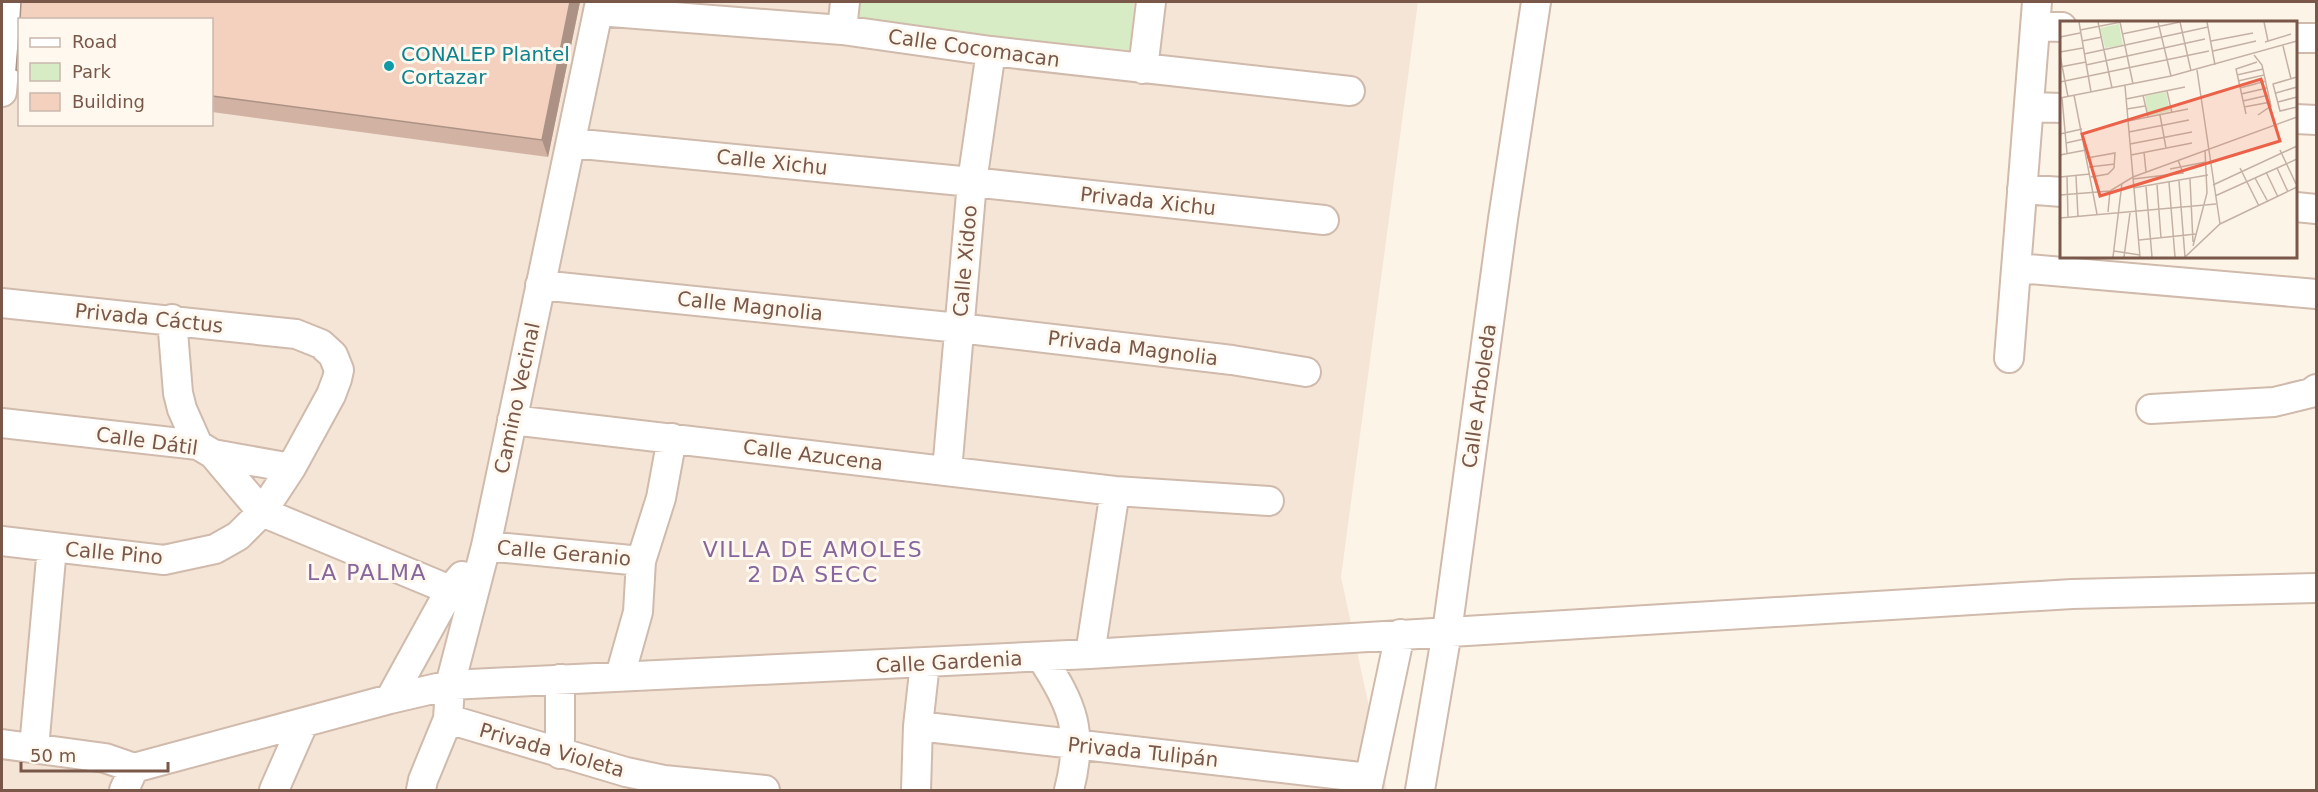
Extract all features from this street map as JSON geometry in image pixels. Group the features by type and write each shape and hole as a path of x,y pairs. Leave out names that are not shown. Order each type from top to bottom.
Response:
{"street":[{"path":"2,76 10,2"},
{"path":"842,30 845,2"},
{"path":"1143,69 1151,2"},
{"name":"Calle Arboleda","path":"1420,790 1447,632 1503,219 1536,2"},
{"name":"Calle Cocomacan","path":"599,6 842,30 991,51 1350,91"},
{"name":"Camino Vecinal","path":"421,790 448,719 450,685 483,558 599,6"},
{"path":"2009,358 2011,312 2017,268 2030,106 2045,18"},
{"path":"2297,38 2316,38"},
{"name":"Calle Xidoo","path":"947,471 972,182 991,51"},
{"path":"2030,106 2060,108"},
{"path":"2297,119 2316,120"},
{"name":"Calle Xichu","path":"571,143 972,182"},
{"name":"Privada Xichu","path":"972,182 1324,220"},
{"path":"2022,189 2060,192"},
{"path":"2297,207 2316,209"},
{"path":"2017,268 2316,294"},
{"name":"Calle Magnolia","path":"540,285 959,328"},
{"name":"Privada Cáctus","path":"2,303 172,319 296,334 321,344 333,355 339,370 331,395 291,468"},
{"path":"172,319 178,393 182,409 206,449 262,512 450,590"},
{"name":"Privada Magnolia","path":"959,328 1232,360 1306,372"},
{"path":"2151,409 2274,402 2311,393 2316,389"},
{"name":"Calle Azucena","path":"512,420 1114,491 1269,501"},
{"name":"Calle Dátil","path":"2,423 206,449 291,468"},
{"path":"620,676 638,612 641,561 661,498 672,438"},
{"name":"Calle Pino","path":"2,541 164,560 215,549 238,536 262,512 291,468"},
{"path":"1090,654 1114,491"},
{"path":"34,748 52,547"},
{"path":"390,699 450,590 457,580 483,558"},
{"name":"Calle Geranio","path":"483,558 641,561"},
{"name":"Calle Gardenia","path":"129,779 303,724 390,699 450,685 1041,657 2072,594 2316,588"},
{"path":"1368,784 1400,634"},
{"path":"1041,657 1064,692 1074,723 1077,745 1069,790"},
{"path":"916,790 918,726 925,663"},
{"path":"560,679 560,753"},
{"name":"Privada Violeta","path":"448,719 560,753 664,780 765,790"},
{"path":"274,790 303,724"},
{"name":"Privada Tulipán","path":"918,726 1368,784"},
{"path":"2,744 105,758 129,779"}],"shaded area":[{"path":"2,2 1418,2 1341,577 1387,790 2,790"}],"green space":[{"path":"855,2 1134,2 1130,50 852,23"}],"building":[{"name":"CONALEP Plantel Cortazar","path":"21,2 570,2 542,140 213,96 213,18 20,18"},
{"path":"18,46 18,70 16,70"}],"place":[{"name":"CONALEP Plantel Cortazar","path":"389,66"}],"district":[{"name":"VILLA DE AMOLES 2 DA SECC","path":"813,562"},
{"name":"LA PALMA","path":"367,572"}]}
